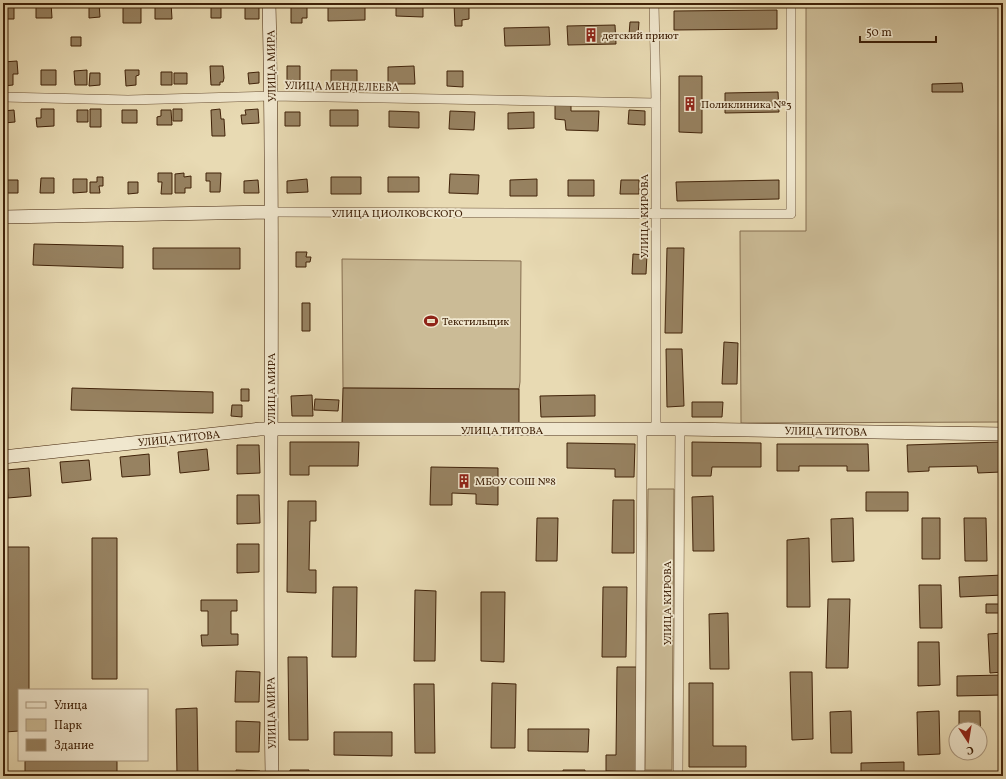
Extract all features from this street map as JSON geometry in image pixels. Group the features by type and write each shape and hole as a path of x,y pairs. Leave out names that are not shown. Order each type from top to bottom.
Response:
{"street":[{"name":"УЛИЦА МИРА","path":"270,3 272,96 270,429 272,776"},
{"name":"УЛИЦА КИРОВА","path":"654,3 656,103 656,430"},
{"name":"УЛИЦА ЦИОЛКОВСКОГО","path":"3,217 272,212 791,214 791,3"},
{"name":"УЛИЦА МЕНДЕЛЕЕВА","path":"3,97 128,100 272,96 656,103"},
{"name":"УЛИЦА ТИТОВА","path":"3,457 270,429 680,430 1003,434"},
{"path":"640,776 642,430"},
{"name":"УЛИЦА КИРОВА","path":"678,776 680,430"}],"green space":[{"path":"806,3 1003,3 1003,422 741,423 740,231 806,231"},
{"name":"Текстильщик","path":"342,259 521,261 519,389 343,388"},
{"path":"648,489 674,489 672,770 645,770"}],"building":[{"path":"3,3 14,3 14,19 3,19"},
{"path":"36,3 51,3 52,18 36,18"},
{"path":"89,3 99,3 100,17 89,18"},
{"path":"123,3 141,3 141,23 123,23"},
{"path":"171,3 172,19 155,19 155,4"},
{"path":"211,3 221,3 221,18 211,18"},
{"path":"245,3 259,4 259,19 245,19"},
{"path":"291,3 307,3 307,18 302,18 302,23 291,23"},
{"path":"328,3 365,3 365,20 328,21"},
{"path":"396,3 423,4 423,17 396,16"},
{"path":"469,3 469,19 462,20 462,26 455,26 454,4"},
{"path":"777,10 777,29 674,30 674,11"},
{"path":"630,22 639,22 638,35 629,35"},
{"name":"детский приют","path":"615,25 616,44 568,45 567,26"},
{"path":"549,27 550,45 505,46 504,28"},
{"path":"71,37 81,37 81,46 71,46"},
{"path":"17,61 18,74 13,74 13,85 3,86 3,62"},
{"path":"210,66 223,66 224,78 223,82 220,82 220,85 211,85"},
{"path":"287,66 300,66 300,86 287,86"},
{"path":"414,66 415,84 388,84 388,67"},
{"path":"41,70 56,70 56,85 41,85"},
{"path":"87,70 87,85 75,85 74,71"},
{"path":"125,70 139,70 139,75 136,76 136,85 126,86"},
{"path":"331,70 357,70 357,84 331,85"},
{"path":"447,71 463,71 463,87 447,86"},
{"path":"161,72 172,72 172,85 161,85"},
{"path":"259,72 259,83 249,84 248,73"},
{"path":"90,73 100,73 100,85 89,86"},
{"path":"174,73 187,73 187,84 174,84"},
{"name":"Поликлиника №3","path":"679,76 702,76 702,133 679,132"},
{"path":"962,83 963,92 932,92 932,84"},
{"path":"778,92 779,112 725,113 725,93"},
{"path":"555,104 571,104 571,111 599,111 598,131 566,130 565,120 555,119"},
{"path":"41,109 54,109 54,126 37,127 36,118 41,118"},
{"path":"90,109 101,109 101,127 90,127"},
{"path":"173,109 182,109 182,121 173,121"},
{"path":"220,109 221,119 224,119 225,136 212,136 211,110"},
{"path":"258,109 259,123 242,124 241,115 246,115 245,110"},
{"path":"14,110 15,122 4,123 3,111"},
{"path":"77,110 88,110 88,122 77,122"},
{"path":"122,110 137,110 137,123 122,123"},
{"path":"161,110 171,110 172,125 157,125 157,117 161,116"},
{"path":"330,110 358,110 358,126 330,126"},
{"path":"629,110 645,111 645,125 628,124"},
{"path":"389,111 419,112 419,128 389,127"},
{"path":"450,111 475,112 474,130 449,129"},
{"path":"285,112 300,112 300,126 285,126"},
{"path":"534,112 534,128 508,129 508,113"},
{"path":"158,173 172,173 172,194 161,194 162,182 158,182"},
{"path":"184,173 184,177 191,176 191,188 185,188 185,193 175,193 175,174"},
{"path":"206,173 221,173 220,192 210,192 210,181 206,181"},
{"path":"450,174 479,175 478,194 449,193"},
{"path":"97,177 103,177 103,186 99,186 100,193 90,193 90,182 97,182"},
{"path":"331,177 361,177 361,194 331,194"},
{"path":"388,177 419,177 419,192 388,192"},
{"path":"41,178 54,178 54,193 40,193"},
{"path":"73,179 87,179 87,192 73,193"},
{"path":"307,179 308,192 287,193 287,181"},
{"path":"537,179 537,196 510,196 510,180"},
{"path":"3,180 18,180 18,193 3,193"},
{"path":"258,180 259,193 244,193 244,181"},
{"path":"568,180 594,180 594,196 568,196"},
{"path":"621,180 639,180 639,194 620,194"},
{"path":"779,180 779,199 677,201 676,182"},
{"path":"128,182 138,182 138,193 128,194"},
{"path":"34,244 123,246 123,268 33,265"},
{"path":"153,248 240,248 240,269 153,269"},
{"path":"667,248 684,248 682,333 665,333"},
{"path":"296,252 307,252 306,257 311,257 310,262 306,262 306,267 296,267"},
{"path":"633,254 647,255 646,274 632,274"},
{"path":"302,303 310,303 310,331 302,331"},
{"path":"724,342 738,343 737,384 722,384"},
{"path":"666,349 682,349 684,406 667,407"},
{"path":"72,388 213,392 213,413 71,410"},
{"path":"343,388 519,389 519,425 342,424"},
{"path":"241,389 249,389 249,401 241,401"},
{"path":"312,395 313,416 292,416 291,396"},
{"path":"595,395 595,416 541,417 540,396"},
{"path":"315,399 339,400 338,411 314,410"},
{"path":"692,402 723,402 722,417 692,417"},
{"path":"232,405 242,405 242,417 231,416"},
{"path":"290,442 359,442 358,466 309,466 309,475 290,475"},
{"path":"692,442 761,443 761,467 712,467 711,476 692,476"},
{"path":"1000,442 1001,472 978,473 977,466 929,467 929,471 908,472 907,445"},
{"path":"567,443 635,444 634,477 615,477 615,469 567,468"},
{"path":"777,444 868,444 869,471 847,471 847,466 799,466 799,471 777,471"},
{"path":"237,445 259,445 260,473 237,474"},
{"path":"207,449 209,470 180,473 178,452"},
{"path":"149,454 150,475 122,477 120,457"},
{"path":"89,460 91,480 62,483 60,462"},
{"name":"МБОУ СОШ №8","path":"431,467 498,468 498,505 476,504 476,494 452,493 452,505 430,505"},
{"path":"29,468 31,496 8,498 6,470"},
{"path":"866,492 908,492 908,511 866,511"},
{"path":"237,495 259,495 260,523 237,524"},
{"path":"713,496 714,551 693,551 692,497"},
{"path":"613,500 634,500 634,553 612,553"},
{"path":"288,501 316,501 316,521 310,521 309,570 316,570 316,593 287,592"},
{"path":"537,518 558,518 557,561 536,561"},
{"path":"853,518 854,561 832,562 831,519"},
{"path":"922,518 940,518 940,559 922,559"},
{"path":"964,518 986,518 987,561 965,561"},
{"path":"92,538 117,538 117,679 92,679"},
{"path":"809,538 810,607 787,607 787,540"},
{"path":"237,544 259,544 259,572 237,573"},
{"path":"5,547 29,547 29,689 18,689 18,731 5,732"},
{"path":"1003,575 1003,595 960,597 959,577"},
{"path":"919,585 941,585 942,628 920,628"},
{"path":"333,587 357,587 356,657 332,657"},
{"path":"603,587 627,587 626,657 602,657"},
{"path":"415,590 436,591 435,661 414,661"},
{"path":"481,592 505,592 504,662 481,661"},
{"path":"828,599 850,599 848,668 826,668"},
{"path":"201,600 237,600 237,611 231,611 231,634 238,634 238,645 202,646 201,635 208,635 208,611 201,611"},
{"path":"986,604 1003,604 1003,613 986,613"},
{"path":"728,613 729,669 710,669 709,614"},
{"path":"1003,633 1003,672 990,673 988,634"},
{"path":"918,642 939,642 940,685 918,686"},
{"path":"288,657 307,657 308,740 289,740"},
{"path":"617,667 639,667 638,772 606,771 606,755 616,755"},
{"path":"236,671 260,672 259,702 235,702"},
{"path":"790,672 812,672 813,739 792,740"},
{"path":"1003,675 1003,695 957,696 957,676"},
{"path":"492,683 516,684 515,748 491,748"},
{"path":"689,683 713,683 713,746 746,746 746,767 689,767"},
{"path":"414,684 434,684 435,753 415,753"},
{"path":"197,708 198,776 177,776 176,709"},
{"path":"851,711 852,753 831,753 830,712"},
{"path":"939,711 940,754 918,755 917,712"},
{"path":"959,711 980,711 980,721 959,721"},
{"path":"236,721 260,722 259,752 236,752"},
{"path":"528,729 589,729 588,752 528,751"},
{"path":"334,732 392,732 392,756 334,755"},
{"path":"25,761 117,761 117,776 25,776"},
{"path":"904,762 904,776 861,776 861,763"},
{"path":"236,770 260,771 260,776 236,776"},
{"path":"290,770 309,770 309,776 290,776"},
{"path":"563,770 585,770 585,776 563,776"}],"place":[{"name":"детский приют","path":"591,35"},
{"name":"Поликлиника №3","path":"690,104"},
{"name":"Текстильщик","path":"431,321"},
{"name":"МБОУ СОШ №8","path":"464,481"}]}
